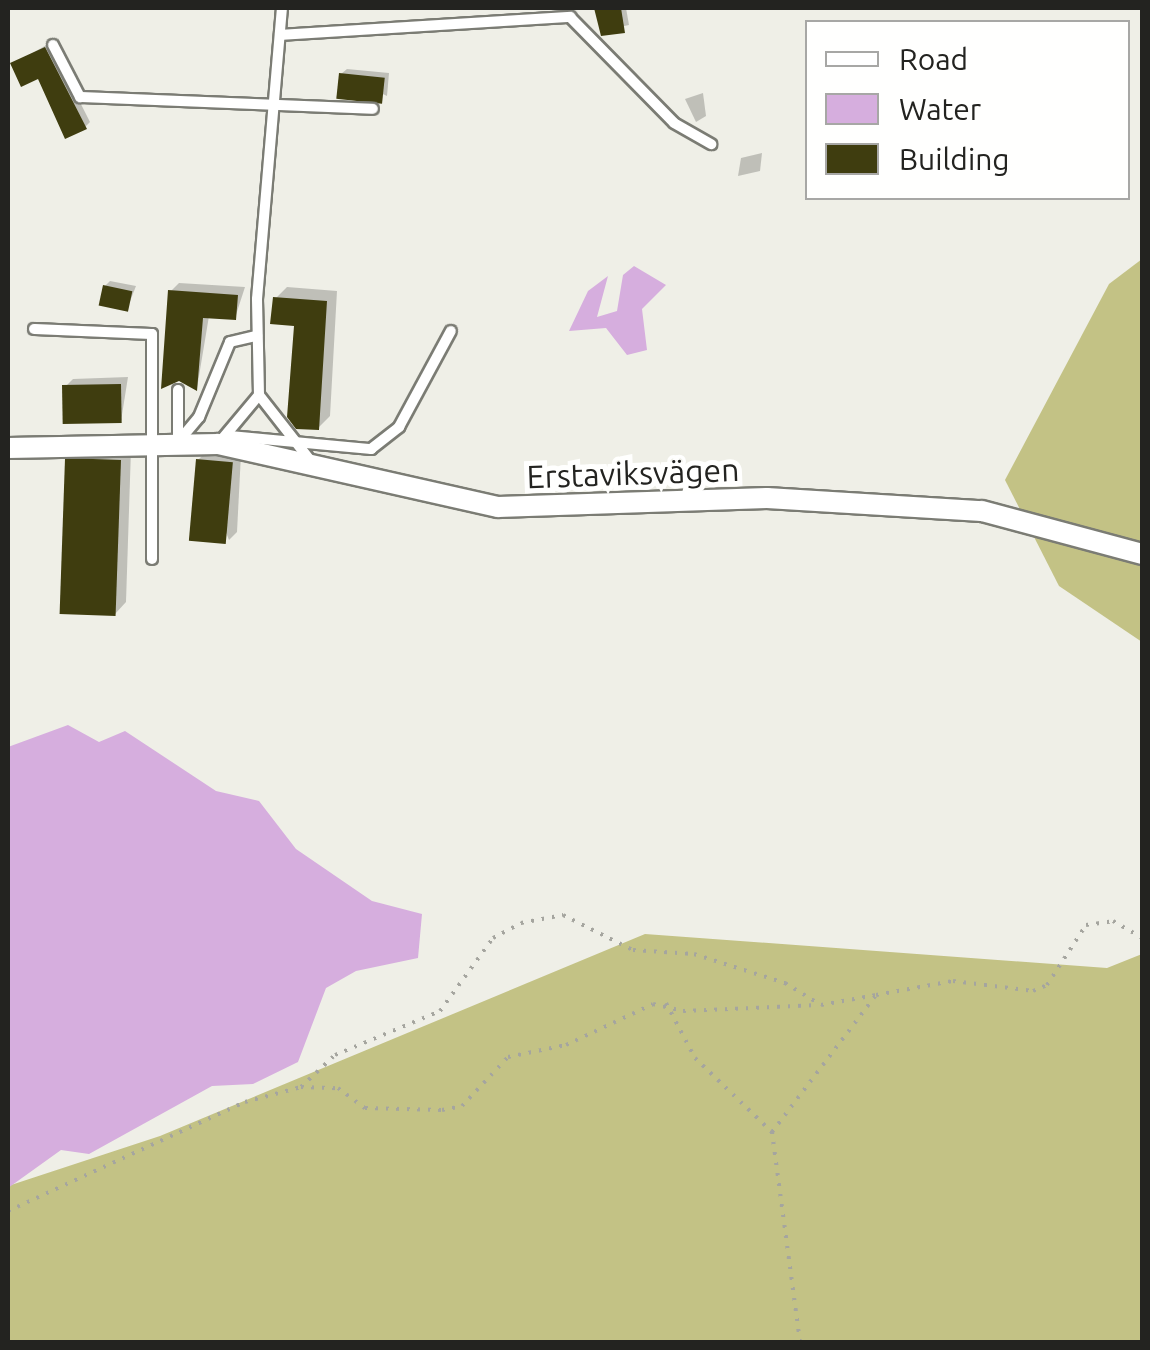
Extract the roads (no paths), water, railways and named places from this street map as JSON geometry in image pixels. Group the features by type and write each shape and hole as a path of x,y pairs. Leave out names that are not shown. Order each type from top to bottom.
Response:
{"street":[{"name":"Erstaviksvägen","path":"8,448 223,440 317,467 498,507 768,498 982,510 1142,554"}],"lane":[{"path":"282,8 258,336 258,395 284,438 317,467"},
{"path":"280,35 570,12 674,123 711,144"},
{"path":"53,45 80,97 276,98 373,109"},
{"path":"34,329 152,334 152,558"},
{"path":"223,440 284,438 371,450 398,426 451,331"},
{"path":"178,442 199,417 230,342 258,336"},
{"path":"178,390 178,442"},
{"path":"223,440 258,395"}],"water":[{"path":"634,266 666,285 642,309 647,350 627,355 606,328 569,331 588,291 608,276 597,317 617,311 623,275"},
{"path":"68,725 99,742 125,731 216,791 259,801 296,849 372,901 422,914 418,958 356,971 326,988 298,1062 253,1084 212,1086 89,1154 61,1150 8,1188 8,747"}]}
